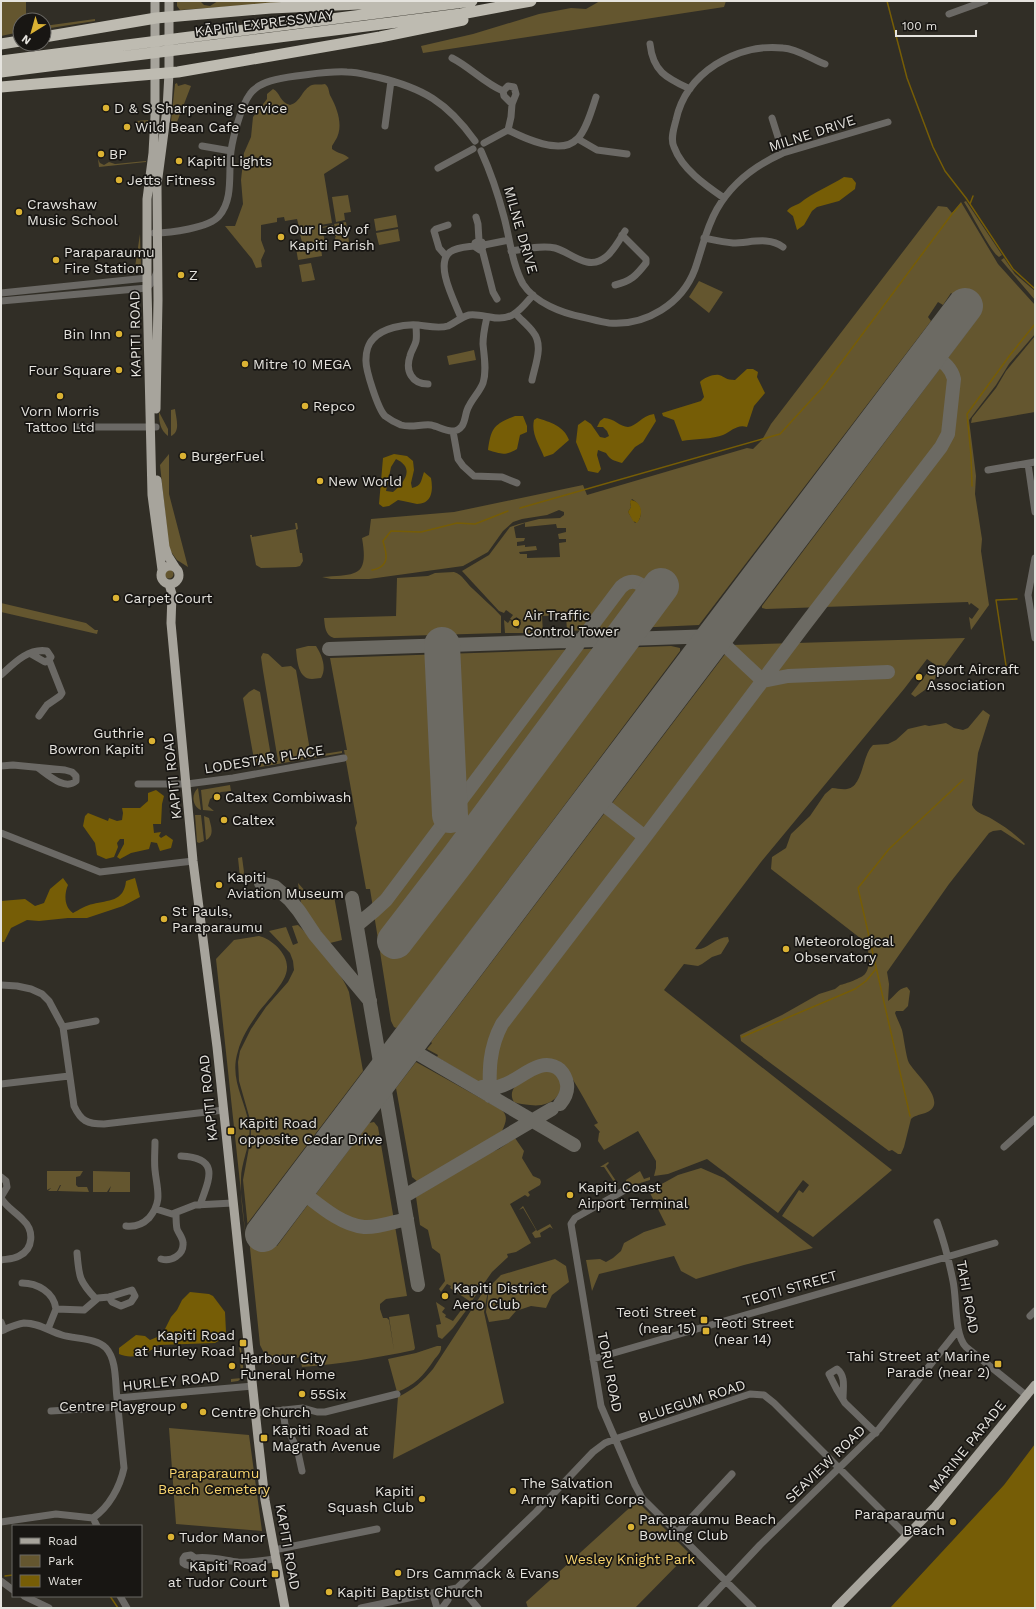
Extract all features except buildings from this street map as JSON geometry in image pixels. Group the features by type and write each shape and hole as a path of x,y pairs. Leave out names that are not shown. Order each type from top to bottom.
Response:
{"highway":[{"path":"52,36 156,18 279,8 430,1"},
{"name":"KĀPITI EXPRESSWAY","path":"198,42 472,1"},
{"name":"KĀPITI EXPRESSWAY","path":"1,61 122,50 461,14 531,1"},
{"path":"1,87 169,73 380,38 468,19 513,5"},
{"path":"1,44 12,42"},
{"name":"KĀPITI EXPRESSWAY","path":"1,72 122,50"}],"main road":[{"name":"KAPITI ROAD","path":"155,1 156,73 154,142 147,199 153,427 166,551 175,567"},
{"name":"KAPITI ROAD","path":"162,570 152,495 158,297 157,185 167,109 169,73 169,1"},
{"path":"152,495 158,484"},
{"path":"168,566 175,567 178,571 179,578 174,583 169,584 164,582 162,579 162,570 168,566"},
{"name":"KAPITI ROAD","path":"169,584 172,594 171,623 193,861 224,1110 265,1500 285,1608"},
{"name":"MARINE PARADE","path":"836,1608 950,1491 1035,1385"}],"street":[{"path":"949,14 985,1"},
{"path":"650,44 652,55 664,76 690,89"},
{"path":"724,198 688,169 678,156 673,145 673,131 677,115 681,104 690,89 698,79 717,64 747,50 783,48 796,51 825,64"},
{"path":"452,58 486,82 503,91 504,96 512,104"},
{"path":"147,232 158,233 208,225 218,217 226,202 231,151 245,102 255,88 261,85 287,78 334,72 349,72 391,80 418,89 442,104 464,125 475,141"},
{"path":"385,126 391,80"},
{"path":"484,143 508,130 512,104 516,94 514,87 508,86 503,91"},
{"path":"508,130 540,144 557,146 570,145 578,139 596,97"},
{"path":"772,118 783,153"},
{"name":"MILNE DRIVE","path":"481,151 492,175 517,271 524,285 533,295 550,307 575,316 609,323 628,322 641,320 666,308 684,289 695,268 704,238 714,214 724,198 748,173 783,153 888,122"},
{"path":"578,139 597,150 627,154"},
{"path":"475,141 481,140 484,143"},
{"path":"473,149 473,144 475,141"},
{"path":"438,168 473,149 476,151 481,151 484,149 484,143"},
{"path":"202,146 231,151"},
{"path":"476,217 480,245 493,292 497,298"},
{"path":"446,256 439,248 434,231 448,225"},
{"path":"512,251 543,247 555,248 586,262 597,262 609,254 624,233 646,259 646,263 636,276 626,282 615,285"},
{"path":"704,238 731,243 765,240 773,241 783,247"},
{"path":"461,318 443,266 446,256 451,251 458,248 509,240"},
{"path":"1,301 121,290 149,283 158,268"},
{"path":"121,290 129,280"},
{"path":"1,293 129,280 149,283 158,297"},
{"path":"59,287 60,296"},
{"path":"487,316 483,336 485,371 483,382 469,405 462,425 459,429 447,431 431,425 401,425 385,416 376,400 365,361 366,354 372,340 384,331 416,325 437,327 448,325 470,315 487,316 502,319 516,314 533,295"},
{"path":"516,314 533,332 539,342 532,380"},
{"path":"416,325 416,341 409,357 408,371 416,381 422,384 428,384"},
{"path":"76,427 153,427"},
{"path":"453,431 458,459 474,476 502,477 517,483"},
{"path":"988,470 1031,463 1035,512"},
{"path":"1035,558 1028,595 1035,638"},
{"path":"1,675 19,658 31,654 45,662 49,660 62,693 47,705 39,716"},
{"name":"LODESTAR PLACE","path":"138,784 187,784 254,775 344,758"},
{"path":"1,766 13,765 38,768"},
{"path":"1,833 100,872 193,861"},
{"path":"1,985 31,989 42,994 49,1001 63,1027 74,1106 78,1116 91,1124 104,1124 224,1110"},
{"path":"63,1027 96,1021"},
{"path":"1,1084 69,1076"},
{"path":"1004,1147 1035,1119"},
{"path":"126,1226 134,1226 143,1223 156,1209 158,1191 155,1172 155,1142"},
{"path":"181,1156 197,1158 209,1169 209,1183 200,1205"},
{"path":"1,1177 6,1181 7,1187 1,1198 6,1206 24,1221 31,1232 29,1246 23,1254 16,1258 1,1260"},
{"name":"TORU ROAD","path":"625,1190 575,1218 571,1224 601,1406 634,1485 642,1498 753,1608"},
{"path":"156,1209 168,1213 176,1213 192,1206 233,1203"},
{"path":"162,1259 166,1261 173,1259 179,1254 183,1247 183,1241 176,1226 176,1213"},
{"name":"TAHI ROAD","path":"937,1222 948,1256 954,1283 958,1330 961,1340 966,1347 1027,1396"},
{"name":"TEOTI STREET","path":"593,1359 995,1243"},
{"path":"77,1254 81,1282 96,1299"},
{"path":"22,1283 38,1286 53,1298 56,1309 48,1329"},
{"path":"56,1309 84,1310 96,1299 101,1297 109,1297"},
{"path":"1,1322 2,1332 24,1323 39,1325 63,1335 88,1340 106,1348 113,1363 117,1398"},
{"name":"SEAVIEW ROAD","path":"701,1608 727,1582 760,1545 876,1433 958,1330"},
{"name":"HURLEY ROAD","path":"51,1411 117,1407 117,1398 253,1386"},
{"path":"256,1413 303,1408 317,1412 324,1412 397,1394"},
{"name":"BLUEGUM ROAD","path":"457,1588 540,1508 596,1449 615,1439 750,1394 764,1395 774,1403 840,1468"},
{"path":"843,1399 876,1433"},
{"path":"1,1522 56,1514 93,1518 102,1512 122,1479 124,1468 117,1407"},
{"path":"283,1410 285,1425 297,1448 302,1471"},
{"path":"840,1468 907,1536"},
{"path":"678,1532 732,1474"},
{"path":"93,1518 96,1525"},
{"path":"195,1558 207,1557 239,1562 256,1562 275,1554 377,1529"},
{"path":"1,1581 12,1589"},
{"path":"361,1608 457,1588 467,1595 478,1608"},
{"path":"433,1594 437,1608"},
{"path":"26,1597 49,1608"},
{"path":"121,1597 128,1608"},
{"path":"442,1608 448,1600"}],"green space":[{"path":"1,1 26,1 26,12 12,12 12,34 1,36"},
{"path":"177,1 200,1 204,5 210,6 218,1 306,1 180,10 177,6"},
{"path":"600,1 726,1 724,7 423,53 421,46 473,34 539,14 571,8 586,9"},
{"path":"95,19 95,21 52,28 52,25"},
{"path":"177,83 178,86 185,84 191,86 177,122 170,131 175,84"},
{"path":"325,84 336,108 340,125 338,136 332,146 332,149 349,158 324,174 332,223 320,225 321,227 333,225 322,228 326,247 321,248 322,256 298,260 296,248 303,246 300,234 303,233 303,231 300,231 297,219 285,221 284,217 277,218 277,222 261,225 261,240 265,251 261,260 262,267 256,268 252,259 225,226 235,226 243,204 241,180 244,153 251,137 253,117 267,99 267,94 273,89 284,102 290,105 297,101 309,87 313,85"},
{"path":"148,120 148,126 144,129 143,127 137,129 136,121"},
{"path":"98,159 100,163 104,165 109,162 115,164 146,162 99,167"},
{"path":"348,195 351,212 344,213 345,220 336,222 332,197"},
{"path":"966,201 1002,255 999,257 991,248 981,232 964,202"},
{"path":"961,202 998,264 1035,305 1035,334 1009,364 996,385 969,420 976,476 975,494 982,539 981,551 989,605 971,630 969,617 972,619 979,609 971,603 969,605 968,602 762,608 980,315 951,293 943,305 938,302 928,317 931,321 699,625 567,631 566,615 542,616 543,633 505,633 504,620 508,623 510,620 513,622 512,625 518,629 520,627 518,625 521,620 516,617 514,621 510,619 513,615 506,610 504,613 499,611 462,571 489,555 510,527 539,519 560,518 564,515 564,512 559,510 547,515 513,522 503,531 488,552 463,566 369,579 331,579 322,577 351,574 361,567 364,551 362,538 369,535 371,519 454,512 583,485 587,495 747,448 753,449 762,440 771,424 938,206 947,207 952,213","holes":["632,499 639,505 641,511 639,520 635,523 628,512 631,507 630,502","525,523 525,527 556,524 557,528 566,528 566,532 558,534 559,539 566,539 566,542 559,543 560,557 527,558 527,554 520,554 519,552 537,550 536,546 517,546 517,542 524,541 525,538 516,538 514,527"]},
{"path":"396,215 398,227 376,231 374,219"},
{"path":"346,222 349,242 336,245 336,236 333,228 329,228 335,227 334,224"},
{"path":"398,229 400,241 379,245 376,233"},
{"path":"140,234 141,268 134,274"},
{"path":"1004,258 1015,274 1035,291 1035,300 1001,260"},
{"path":"311,263 315,280 302,282 299,265"},
{"path":"699,281 723,292 709,313 689,297"},
{"path":"1035,336 1035,412 971,423 972,418 996,388 1006,371"},
{"path":"474,350 476,360 449,365 447,356"},
{"path":"175,409 177,428 171,436 171,410"},
{"path":"159,412 168,429 168,436 160,425"},
{"path":"169,454 169,494 188,567 177,560 169,549 160,465"},
{"path":"295,523 297,523 298,529 296,530 303,561 300,566 261,568 256,565 250,535 252,535 252,537 296,529"},
{"path":"167,570 171,570 173,574 171,578 167,578 165,576 165,572"},
{"path":"454,572 462,577 501,616 501,633 334,638 327,633 324,618 396,616 397,578 428,576 435,573"},
{"path":"1,603 86,623 95,630 98,630 97,634 1,612"},
{"path":"965,638 929,687 915,697 911,694 934,664 927,659 761,862 695,949 703,948 719,939 728,937 729,941 721,954 712,957 698,966 684,964 664,990 892,1170 813,1237 782,1216 799,1190 803,1193 809,1185 803,1180 778,1213 707,1159 668,1174 654,1176 656,1161 638,1131 604,1150 598,1141 600,1132 594,1125 598,1123 574,1082 561,1064 549,1060 537,1061 501,1080 494,1082 477,1081 437,1057 438,1055 427,1049 732,645"},
{"path":"316,646 320,653 324,666 321,678 307,678 299,668 296,649"},
{"path":"671,646 680,648 680,651 399,1026 396,1028 394,1027 391,1021 370,889 366,889 355,828 357,823 344,750 347,750 330,658"},
{"path":"263,653 268,654 282,667 291,666 296,670 311,756 342,751 342,753 260,767 255,765 243,698 254,689 260,692 272,762 278,761 261,657"},
{"path":"983,710 990,715 978,753 972,805 978,812 1005,827 1025,844 1024,845 1001,830 989,833 949,884 887,972 889,984 888,1001 898,991 904,988 907,987 910,991 908,1006 903,1011 896,1011 895,1013 902,1030 909,1063 929,1089 934,1100 934,1105 930,1111 911,1119 904,1147 901,1154 898,1154 892,1150 889,1151 741,1041 740,1035 782,1015 819,994 835,989 840,985 861,977 865,974 869,962 867,948 864,941 771,869 772,857 786,848 791,834 810,816 825,794 832,788 847,789 856,783 869,750 873,745 888,744 896,740 908,729 925,725 929,726 946,723 954,728 963,730 968,728"},
{"path":"230,785 231,791 221,792 210,799 208,806 214,811 203,810 201,790"},
{"path":"198,788 201,810 194,803 194,793"},
{"path":"195,815 201,815 204,841 199,843 197,842"},
{"path":"204,816 209,818 212,830 211,836 206,840"},
{"path":"242,857 244,872 243,876 240,877 238,858"},
{"path":"298,883 313,900 334,896 342,940 330,943 302,909"},
{"path":"298,925 327,957 349,992 363,1071 247,1223 243,1180 251,1137 251,1123 239,1081 238,1062 240,1051 251,1029 266,1007 288,982 294,970 290,953 269,931 286,927 293,945 298,943 292,926"},
{"path":"259,936 269,940 278,948 285,958 287,968 283,980 251,1024 239,1046 235,1071 236,1080 247,1116 250,1132 241,1172 241,1193 216,959 234,940"},
{"path":"416,1062 500,1109 506,1116 505,1125 502,1131 418,1182 412,1177 396,1088"},
{"path":"543,1070 552,1071 559,1076 561,1089 557,1096 551,1102 542,1105 520,1104 514,1102 512,1096 516,1086 532,1074"},
{"path":"374,1122 378,1127 407,1296 386,1299 380,1304 380,1309 383,1318 387,1318 389,1320 394,1350 389,1317 409,1314 415,1348 414,1350 386,1356 316,1366 302,1367 300,1357 273,1364 269,1363 260,1345 248,1224 277,1246 369,1123"},
{"path":"515,1138 524,1151 522,1158 533,1176 540,1179 541,1182 540,1185 528,1192 530,1195 528,1197 525,1195 510,1204 531,1243 516,1252 507,1254 508,1257 492,1272 471,1302 450,1288 451,1286 447,1284 441,1292 439,1289 445,1281 440,1254 432,1248 428,1230 420,1225 416,1197 482,1156 499,1149"},
{"path":"608,1162 609,1163 606,1166 618,1184 616,1185 604,1167 600,1167"},
{"path":"701,1168 724,1178 813,1248 744,1265 696,1279 681,1271 674,1256 599,1274 592,1291 586,1260 600,1259 606,1262 621,1251 624,1243 644,1232 666,1225 649,1191 678,1175"},
{"path":"47,1171 83,1171 80,1176 76,1177 76,1185 78,1187 87,1187 89,1192 58,1191 61,1185 57,1191 48,1191 51,1188 47,1190"},
{"path":"93,1171 130,1172 130,1192 109,1192 111,1186 107,1192 93,1192"},
{"path":"640,1171 644,1179 650,1177 650,1180 627,1187 626,1180"},
{"path":"241,1193 246,1239 242,1209"},
{"path":"523,1206 537,1231 550,1224 553,1229 550,1227 540,1233 541,1237 535,1238 532,1233 536,1230 523,1208 519,1210"},
{"path":"555,1259 566,1266 569,1282 552,1295 546,1308 531,1306 516,1311 509,1319 489,1322 486,1312 489,1287 501,1275"},
{"path":"485,1289 488,1291 484,1312 504,1403 393,1459 398,1397 417,1385 433,1369"},
{"path":"436,1302 445,1308 442,1312 446,1315 445,1317 453,1321 465,1305 468,1308 453,1328 442,1339 438,1337 436,1325 441,1324"},
{"path":"441,1346 440,1352 422,1375 409,1387 397,1392 388,1359 416,1353"},
{"path":"239,1347 241,1347 244,1376 242,1378 240,1364 242,1363"},
{"path":"242,1378 238,1381 231,1382 231,1379"},
{"name":"Paraparaumu Beach Cemetery","path":"169,1428 249,1435 262,1531 176,1524"},
{"name":"Wesley Knight Park","path":"637,1501 689,1553 635,1608 528,1608 526,1602"}],"water":[{"path":"844,177 852,178 856,183 855,189 839,201 817,207 812,211 804,225 797,230 793,216 787,211"},
{"path":"747,369 753,369 758,372 757,377 765,393 754,406 747,427 740,426 719,436 682,441 674,420 663,416 662,413 701,401 704,397 700,382 706,378 719,375 727,379 735,380"},
{"path":"654,414 656,421 643,442 635,447 622,463 613,460 606,453 598,450 597,455 601,469 598,473 588,471 576,442 578,425 585,420 591,424 600,437 605,438 609,436 607,431 603,427 597,427 600,421 604,418 611,419 622,426 628,427"},
{"path":"515,416 523,416 527,426 527,432 520,435 517,449 503,454 488,450 492,432 498,424"},
{"path":"537,418 552,423 560,428 567,435 569,440 553,454 544,457 536,439 533,425 534,420"},
{"path":"394,454 407,456 413,461 414,470 411,483 412,488 418,486 422,480 424,472 431,478 432,491 429,499 417,504 398,500 389,506 383,507 379,504 383,458","holes":["396,459 402,463 407,471 404,480 393,492 386,491 391,467"]},
{"path":"631,500 638,503 641,509 641,516 637,523 633,521 628,512 631,507"},
{"path":"156,790 164,796 161,824 153,824 154,833 161,832 159,836 161,838 166,835 173,840 171,848 160,851 157,843 151,842 149,849 131,853 120,859 117,857 124,844 124,839 120,839 117,843 118,847 114,857 106,859 97,855 95,843 83,826 85,816 88,813 108,821 109,818 117,821 122,820 122,808 140,808 148,801 148,793"},
{"path":"63,878 68,885 65,896 66,904 73,913 88,905 114,899 122,893 125,888 126,881 135,878 140,897 123,906 87,918 39,921 27,920 11,928 4,942 1,942 1,901 25,899 35,906 44,903 50,889"},
{"path":"190,1292 209,1294 213,1296 225,1312 226,1332 223,1338 215,1343 158,1345 150,1351 134,1356 124,1356 119,1354 119,1348 136,1335 145,1336 150,1340 162,1335 182,1300"},
{"path":"1035,1444 1035,1608 890,1608 1004,1485"}],"waterway":[{"path":"887,1 907,78 933,147 945,171 966,198 1013,269 1035,289"},
{"path":"970,204 973,196"},
{"path":"520,508 780,434 823,387 961,204"},
{"path":"972,486 967,414 1010,355 1035,324"},
{"path":"372,570 380,567 385,561 386,553 383,541 391,531 421,532 457,523 475,524 508,511"},
{"path":"1007,672 996,600 1017,599"},
{"path":"910,1116 858,888 889,849 963,780"},
{"path":"742,1037 855,989 866,981 876,969"},
{"path":"5,1576 12,1575"},
{"path":"111,1597 118,1608"}],"taxiway":[{"path":"490,1096 492,1050 502,1024 941,447 948,434 954,379 953,374 948,367 930,352"},
{"path":"357,925 386,900 621,587 630,582 634,582 642,585 654,595"},
{"path":"329,649 715,636 763,681 788,676 888,672"},
{"path":"594,797 645,837"},
{"path":"261,883 275,887 290,900 315,935 370,1001"},
{"path":"352,898 418,1285"},
{"path":"405,1046 574,1145"},
{"path":"482,1087 491,1088 500,1086 539,1066 553,1066 563,1073 567,1084 566,1094 560,1104"},
{"path":"403,1197 552,1109"},
{"path":"298,1189 338,1218 355,1225 375,1227 407,1219"}],"runway":[{"path":"263,1234 965,306"},
{"path":"395,941 459,858 661,586"},
{"path":"442,645 450,815"}],"place":[{"name":"D & S Sharpening Service","path":"106,108"},
{"name":"Wild Bean Cafe","path":"127,127"},
{"name":"BP","path":"101,154"},
{"name":"Kapiti Lights","path":"179,161"},
{"name":"Jetts Fitness","path":"119,180"},
{"name":"Crawshaw Music School","path":"19,212"},
{"name":"Our Lady of Kapiti Parish","path":"281,237"},
{"name":"Paraparaumu Fire Station","path":"56,260"},
{"name":"Z","path":"181,275"},
{"name":"Bin Inn","path":"119,334"},
{"name":"Mitre 10 MEGA","path":"245,364"},
{"name":"Four Square","path":"119,370"},
{"name":"Vorn Morris Tattoo Ltd","path":"60,396"},
{"name":"Repco","path":"305,406"},
{"name":"BurgerFuel","path":"183,456"},
{"name":"New World","path":"320,481"},
{"name":"Carpet Court","path":"116,598"},
{"name":"Air Traffic Control Tower","path":"516,623"},
{"name":"Sport Aircraft Association","path":"919,677"},
{"name":"Guthrie Bowron Kapiti","path":"152,741"},
{"name":"Caltex Combiwash","path":"217,797"},
{"name":"Caltex","path":"224,820"},
{"name":"Kapiti Aviation Museum","path":"219,885"},
{"name":"St Pauls, Paraparaumu","path":"164,919"},
{"name":"Meteorological Observatory","path":"786,949"},
{"name":"Kāpiti Road opposite Cedar Drive","path":"231,1131"},
{"name":"Kapiti Coast Airport Terminal","path":"570,1195"},
{"name":"Kapiti District Aero Club","path":"445,1296"},
{"name":"Teoti Street (near 15)","path":"704,1320"},
{"name":"Teoti Street (near 14)","path":"706,1331"},
{"name":"Kapiti Road at Hurley Road","path":"243,1343"},
{"name":"Tahi Street at Marine Parade (near 2)","path":"998,1364"},
{"name":"Harbour City Funeral Home","path":"232,1366"},
{"name":"55Six","path":"302,1394"},
{"name":"Centre Playgroup","path":"184,1406"},
{"name":"Centre Church","path":"203,1412"},
{"name":"Kāpiti Road at Magrath Avenue","path":"264,1438"},
{"name":"The Salvation Army Kapiti Corps","path":"513,1491"},
{"name":"Kapiti Squash Club","path":"422,1499"},
{"name":"Paraparaumu Beach","path":"953,1522"},
{"name":"Paraparaumu Beach Bowling Club","path":"631,1527"},
{"name":"Tudor Manor","path":"171,1537"},
{"name":"Drs Cammack & Evans","path":"398,1573"},
{"name":"Kāpiti Road at Tudor Court","path":"275,1574"},
{"name":"Kapiti Baptist Church","path":"329,1592"}]}
